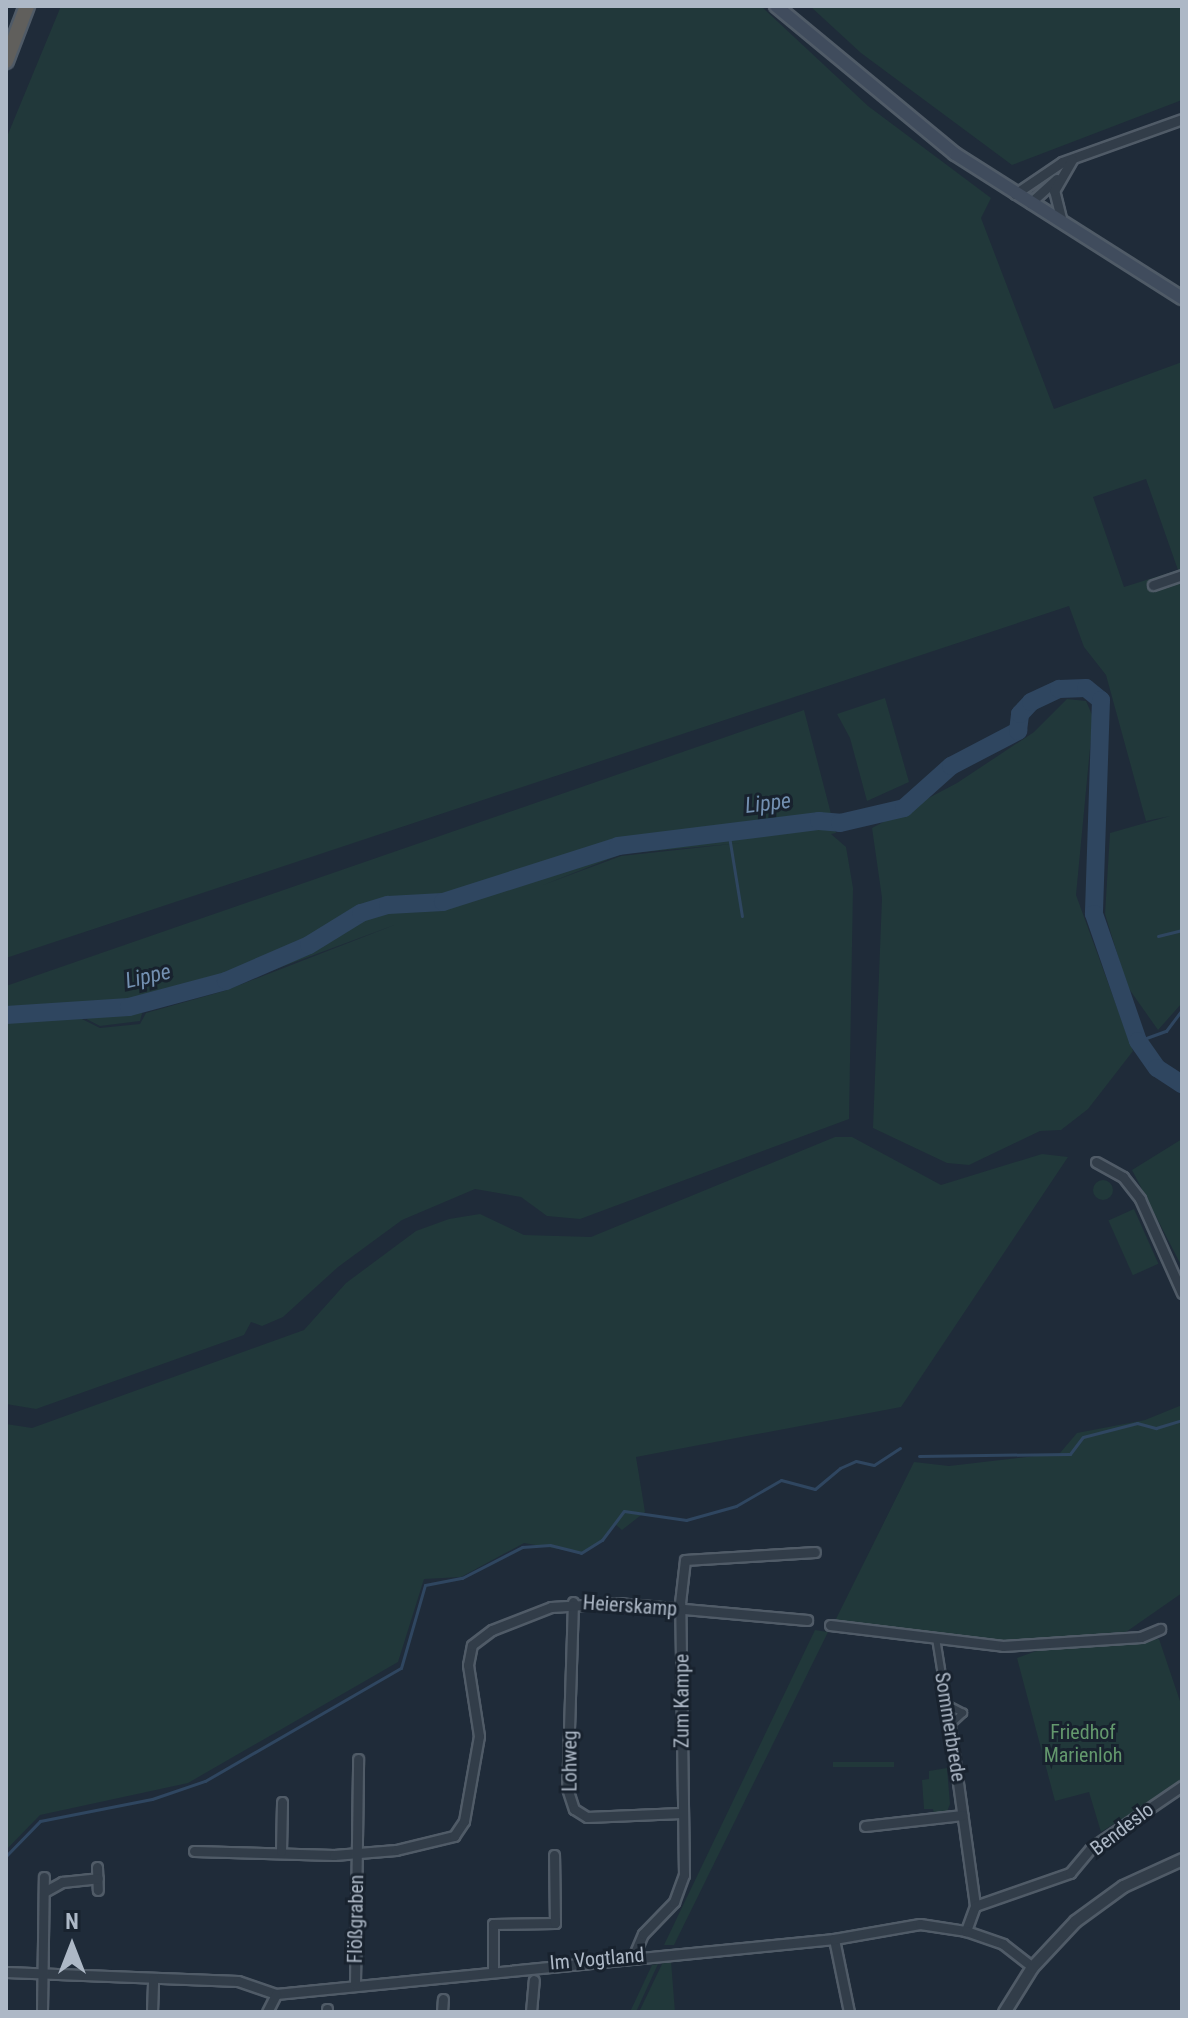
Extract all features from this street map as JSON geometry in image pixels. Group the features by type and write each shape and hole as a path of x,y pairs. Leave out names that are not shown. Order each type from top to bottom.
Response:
{"highway":[{"path":"6,61 27,6"}],"main road":[{"path":"776,6 873,91 1015,194 1182,298"}],"street":[{"path":"1015,194 1049,168 1182,119"},
{"path":"1030,203 1060,176 1074,157"},
{"path":"1060,176 1054,191 1064,226"},
{"path":"1153,585 1182,575"},
{"path":"1096,1162 1123,1177 1140,1199 1182,1293"},
{"name":"Zum Kampe","path":"634,1955 643,1934 677,1897 684,1875 681,1609 685,1560 815,1552"},
{"name":"Heierskamp","path":"357,1854 437,1843 459,1832 479,1736 468,1665 472,1645 492,1630 573,1602 807,1620"},
{"name":"Lohweg","path":"573,1602 567,1788 574,1809 587,1817 681,1813"},
{"path":"830,1625 1037,1646 1141,1637 1160,1629"},
{"name":"Sommerbrede","path":"936,1638 975,1906 966,1931"},
{"path":"946,1704 963,1713 950,1725"},
{"name":"Flößgraben","path":"355,1984 358,1759"},
{"name":"Bendeslo","path":"975,1906 1070,1873 1091,1848 1182,1786"},
{"path":"281,1851 282,1802"},
{"path":"865,1826 962,1815"},
{"name":"Flößgraben","path":"194,1851 357,1854"},
{"path":"493,1970 493,1924 555,1923 554,1855"},
{"path":"1004,2012 1032,1967 1094,1906 1182,1859"},
{"path":"44,1892 62,1882 98,1872 98,1890"},
{"path":"42,2012 44,1877"},
{"name":"Im Vogtland","path":"6,1972 238,1981 276,1994 634,1955 834,1939 920,1924 966,1931 1003,1944 1032,1967"},
{"path":"834,1939 849,2012"},
{"path":"152,2012 153,1979"},
{"path":"531,2012 534,1980"},
{"path":"267,2012 276,1994"},
{"path":"442,2012 443,1999"}],"green space":[{"path":"61,6 761,6 868,106 991,198 981,218 1054,409 1182,362 1182,1003 1158,1030 1127,986 1105,914 1110,833 1170,816 1146,821 1106,675 1084,647 1069,606 6,958 6,139","holes":["1146,479 1178,570 1124,587 1093,497"]},
{"path":"810,6 1182,6 1182,100 1012,165 861,53"},
{"path":"885,698 909,782 867,801 850,738 837,714"},
{"path":"1067,699 1086,701 1093,717 1076,895 1133,1051 1088,1109 1061,1130 1040,1131 969,1165 947,1163 873,1128 882,898 872,828 957,783 1034,732"},
{"path":"804,710 836,833 831,834 846,847 853,888 849,1119 580,1219 547,1216 521,1197 475,1189 402,1220 338,1267 283,1317 262,1326 251,1322 244,1335 36,1409 6,1404 6,986","holes":["741,843 621,856 543,885 622,854","397,924 224,991 146,1013 140,1024 100,1028 74,1015 54,1018 75,1013 100,1026 140,1021 143,1010 225,988"]},
{"path":"835,1137 852,1137 941,1185 1042,1154 1068,1157 901,1407 636,1457 645,1512 622,1530 615,1524 602,1541 581,1553 524,1543 461,1577 424,1579 398,1662 188,1783 40,1815 6,1850 6,1424 32,1428 304,1330 346,1283 416,1231 449,1219 480,1214 524,1235 591,1237"},
{"path":"1182,1139 1182,1267 1132,1170"},
{"path":"1103,1180 1110,1183 1113,1190 1110,1197 1103,1200 1096,1197 1093,1190 1096,1183"},
{"path":"1134,1209 1158,1264 1133,1275 1108,1220"},
{"path":"1182,1405 1182,1593 1126,1632 1002,1641 835,1621 914,1462 949,1466 1060,1453 1077,1433 1145,1420"},
{"path":"815,1630 828,1632 674,1945 664,1945"},
{"name":"Friedhof Marienloh","path":"1159,1639 1182,1707 1182,1781 1101,1832 1089,1792 1055,1801 1017,1658 1039,1650"},
{"path":"833,1762 894,1762 894,1767 833,1767"},
{"path":"947,1768 950,1804 946,1814 934,1815 933,1809 924,1809 922,1780 929,1779 929,1771"},
{"path":"671,1961 675,2012 639,2012 663,1962"},
{"path":"658,1964 636,2012 630,2012 652,1965"}],"waterway":[{"name":"Lippe","path":"6,1015 129,1007 226,981 309,945 361,913 388,905 443,902 618,846 819,821 840,823 904,808 951,766 1018,731 1020,714 1031,702 1059,689 1086,688 1101,700 1094,914 1138,1041 1157,1068 1182,1084"},
{"path":"729,836 742,916"},
{"path":"1158,936 1182,930"},
{"path":"1138,1041 1166,1031 1182,1010"},
{"path":"919,1456 1070,1454 1083,1437 1137,1423 1156,1428 1182,1420"},
{"path":"6,1856 40,1821 152,1799 205,1781 401,1668 425,1585 462,1578 522,1547 550,1545 581,1553 602,1540 624,1511 686,1520 736,1506 781,1480 815,1489 840,1468 856,1461 874,1465 900,1448"}]}
